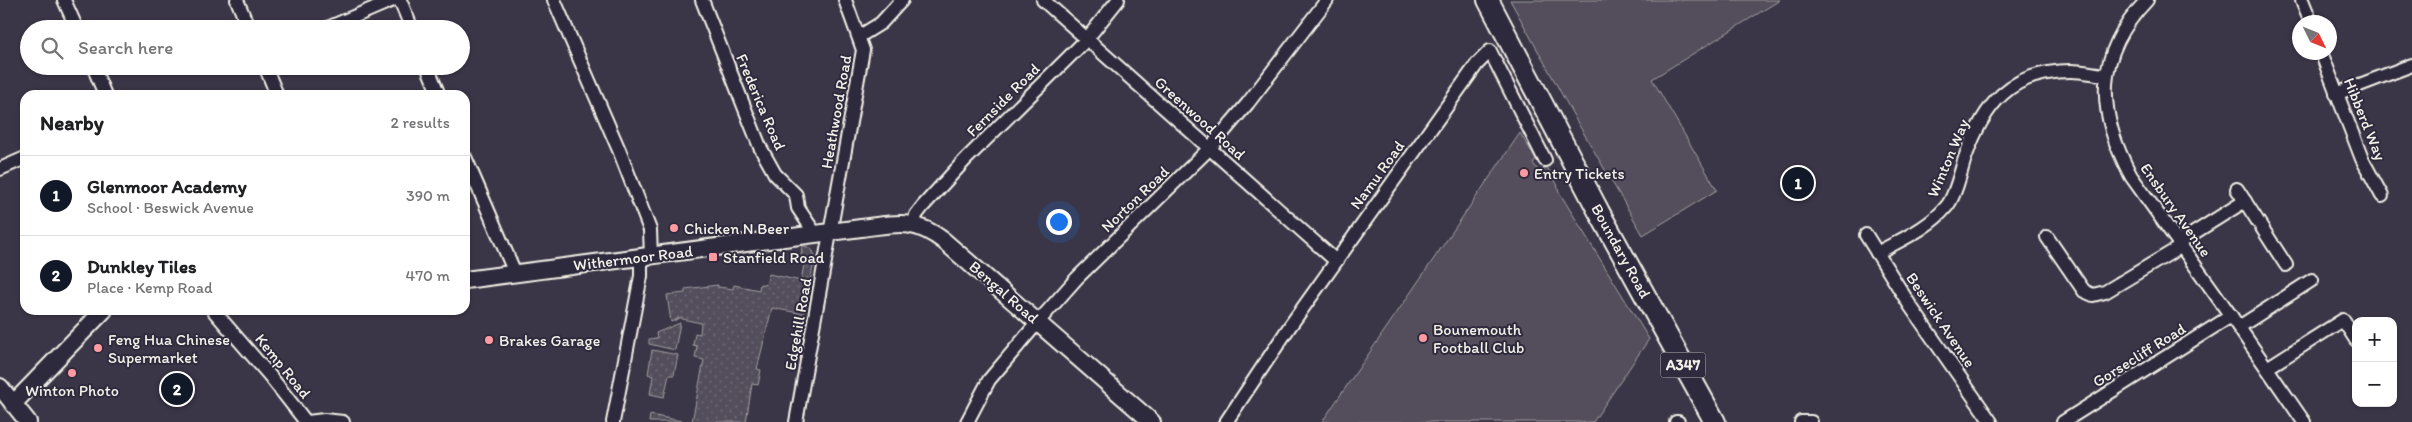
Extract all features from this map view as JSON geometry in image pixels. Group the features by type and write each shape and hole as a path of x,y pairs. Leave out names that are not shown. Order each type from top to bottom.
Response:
{"main road":[{"name":"Boundary Road","path":"1488,0 1604,220 1715,422"}],"street":[{"path":"64,0 73,20"},
{"path":"237,0 245,20"},
{"path":"346,20 393,0"},
{"path":"400,0 408,20"},
{"path":"554,0 619,150 650,230 613,422"},
{"name":"Frederica Road","path":"702,0 760,148 775,174 796,196 798,208 824,233"},
{"name":"Heathwood Road","path":"824,233 862,63 863,50 860,36 845,0"},
{"path":"860,36 881,23 902,0"},
{"name":"Greenwood Road","path":"1043,0 1336,261"},
{"name":"Fernside Road","path":"914,224 916,216 923,206 965,160 1086,40 1118,0"},
{"name":"Norton Road","path":"968,422 990,380 1038,322 1077,278 1210,148 1327,0"},
{"name":"Ensbury Avenue","path":"2147,0 2122,32 2105,75 2104,94 2108,122 2120,156 2131,176 2268,368 2304,422"},
{"path":"2302,0 2307,15"},
{"name":"Namu Road","path":"1226,422 1336,261 1477,64 1490,51 1545,160"},
{"name":"Hibberd Way","path":"2324,60 2362,159 2382,196"},
{"path":"2336,94 2412,66"},
{"name":"Winton Way","path":"1877,253 1921,229 1948,206 1976,128 1990,107 2010,88 2026,78 2054,72 2073,71 2105,75"},
{"path":"97,75 103,90"},
{"path":"269,75 275,90"},
{"path":"431,75 437,90"},
{"path":"0,169 20,160"},
{"path":"470,169 515,273"},
{"path":"2237,190 2286,265"},
{"path":"2047,237 2084,291 2093,295 2105,292 2245,201"},
{"name":"Bengal Road","path":"824,233 896,224 914,224 925,227 944,240 1152,422"},
{"name":"Withermoor Road","path":"470,279 824,233"},
{"name":"Edgehill Road","path":"796,422 824,233"},
{"name":"Beswick Avenue","path":"1866,235 1898,287 1991,422"},
{"path":"2239,327 2312,280"},
{"path":"13,404 99,315"},
{"name":"Kemp Road","path":"217,315 307,422"},
{"name":"Gorsecliff Road","path":"2063,422 2231,316"},
{"path":"2268,368 2343,320 2352,334"},
{"path":"0,387 28,422"},
{"path":"307,422 324,420 342,422"},
{"path":"1801,422 1811,422"}],"shaded area":[{"path":"1510,0 1780,0 1652,79 1717,190 1643,235 1576,120"},
{"path":"1520,133 1536,159 1533,163 1539,172 1547,167 1557,184 1559,192 1649,339 1593,422 1322,422"},
{"path":"802,246 810,248 815,256 804,314 772,308 757,369 761,370 758,385 752,384 746,422 692,422 704,360 695,358 697,346 693,345 695,333 700,334 701,323 682,319 682,317 671,322 667,295 685,293 685,289 718,285 718,287 733,289 734,285 759,290 760,284 766,285 769,274 801,281 805,259 801,255"},
{"path":"680,323 675,350 649,344 649,339 657,338 656,333"},
{"path":"652,350 678,355 674,375 669,375 664,397 650,394 653,376 648,374"},
{"path":"650,415 687,422 649,422"}],"place":[{"name":"Entry Tickets","path":"1524,173"},
{"name":"Glenmoor Academy","path":"1798,183"},
{"name":"Chicken N Beer","path":"674,228"},
{"name":"Stanfield Road","path":"713,257"},
{"name":"Bounemouth Football Club","path":"1423,338"},
{"name":"Brakes Garage","path":"489,340"},
{"name":"Feng Hua Chinese Supermarket","path":"98,348"},
{"name":"Winton Photo","path":"72,373"},
{"name":"Dunkley Tiles","path":"177,389"}]}
